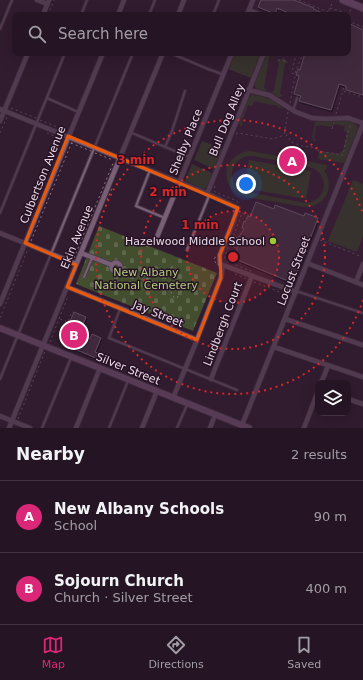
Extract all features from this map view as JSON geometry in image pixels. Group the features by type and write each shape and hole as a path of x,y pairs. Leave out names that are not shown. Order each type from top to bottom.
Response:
{"main road":[{"path":"342,0 363,8"},
{"name":"Silver Street","path":"0,328 245,427"}],"street":[{"path":"37,0 48,2 44,12"},
{"path":"119,12 124,0"},
{"path":"179,12 184,0"},
{"path":"248,12 253,0"},
{"path":"0,121 2,110 27,56"},
{"name":"Culbertson Avenue","path":"0,304 102,56"},
{"name":"Ekin Avenue","path":"9,428 46,346 67,287 74,262 81,253 162,56"},
{"name":"Shelby Place","path":"157,237 231,56"},
{"name":"Bull Dog Alley","path":"208,194 263,56"},
{"path":"248,90 269,95 312,118 350,118 363,124"},
{"path":"2,110 37,122 68,136 72,141 93,150 120,158 238,208 220,255 222,270 221,278 173,398"},
{"name":"Locust Street","path":"245,427 316,239 363,124"},
{"path":"0,233 74,262"},
{"path":"81,253 112,265 115,262 118,263 120,269"},
{"path":"307,263 363,285"},
{"path":"220,264 252,274 296,292"},
{"path":"356,282 363,264"},
{"name":"Lindbergh Court","path":"211,379 252,274"},
{"name":"Jay Street","path":"67,287 197,340"},
{"path":"285,319 363,345"},
{"path":"274,348 363,377"},
{"path":"322,380 328,366"},
{"path":"76,428 100,368"},
{"path":"142,428 157,391"},
{"path":"304,428 315,399"},
{"path":"351,400 363,404"},
{"path":"210,428 215,415"},
{"path":"0,416 30,428"}],"lane":[{"path":"0,29 12,0"},
{"path":"82,12 87,0"},
{"path":"149,12 155,0"},
{"path":"214,12 219,0"},
{"path":"0,213 64,56"},
{"path":"0,379 132,56"},
{"path":"177,56 223,74"},
{"path":"165,147 172,131 185,91"},
{"path":"47,98 78,112"},
{"path":"293,109 297,98"},
{"path":"130,132 190,157"},
{"path":"150,170 136,206 165,218"},
{"path":"187,250 208,194"},
{"path":"84,277 92,257"},
{"path":"296,292 363,313"},
{"path":"120,308 109,338 237,390"},
{"path":"42,428 72,356"},
{"path":"109,428 128,380"},
{"path":"177,428 187,403"}],"path":[{"path":"49,12 54,0"},
{"path":"299,0 328,12 333,1"},
{"path":"330,8 340,11"},
{"path":"351,21 363,26"},
{"path":"283,61 284,56"},
{"path":"294,74 302,56"},
{"path":"278,60 287,61"},
{"path":"332,129 344,86"},
{"path":"343,91 363,97"},
{"path":"10,108 37,122 66,131"},
{"path":"234,136 238,133 273,139 284,135"},
{"path":"33,243 31,242 72,141 93,150 114,160 74,262"},
{"path":"216,184 214,190 215,192 237,201 240,205"},
{"path":"242,209 242,213 225,257 226,261 252,274"},
{"path":"242,213 250,216"},
{"path":"316,239 360,256"},
{"path":"230,245 236,248"},
{"path":"0,318 28,249"},
{"path":"120,269 143,278 144,281 147,279"},
{"path":"143,278 146,276 147,279 171,289"},
{"path":"254,282 290,296 289,299"},
{"path":"171,289 175,285 179,284 182,286 181,288"},
{"path":"171,289 172,296 175,298 178,296"},
{"path":"18,420 46,346 70,292"},
{"path":"70,337 63,333 72,312 79,314"},
{"path":"59,319 68,322"}],"highlighted area":[{"path":"68,136 238,208 220,255 221,278 197,340 67,287 76,265 25,243"}],"shaded area":[{"path":"254,0 342,0 363,9 363,264 356,282 307,263 296,292 220,264 238,208 207,194 263,56 351,56 351,12 248,12"}],"green space":[{"path":"233,56 260,56 251,78 228,69"},
{"path":"265,56 269,56 264,88 266,90 263,92 256,89 254,83"},
{"path":"279,59 287,61 288,63 285,63 280,94 282,96 277,97 271,92 274,91 279,62 277,61"},
{"path":"252,95 272,100 281,107 278,108 278,106 254,101 252,106 248,105 241,123 243,125 240,126 240,119 248,99"},
{"path":"342,120 353,123 358,128 344,163 318,159 319,151 339,154 343,151 347,132 344,131 345,126 334,124 333,127 316,125 314,139 317,141 314,141 312,138 315,123 317,121 327,122"},
{"path":"202,141 223,149 214,169 194,160"},
{"path":"250,151 327,165 326,170 324,170 329,183 326,194 318,203 305,207 246,197 237,193 227,180 227,172 233,158","holes":["247,156 254,156 313,168 319,172 322,177 324,183 322,194 312,202 305,203 243,191 234,182 232,177 233,167 236,162 241,159"]},
{"path":"249,160 311,171 306,199 244,188"},
{"path":"192,164 212,173 207,187 204,189 185,181"},
{"path":"353,180 363,184 363,236 357,252 328,241"},
{"name":"New Albany National Cemetery","path":"99,226 217,273 193,331 76,284"}],"building":[{"path":"261,0 294,0 320,12 286,12 277,8 276,12 270,12 258,7"},
{"path":"351,24 363,30 363,95 346,90 346,86 339,84 331,110 299,101 301,96 294,94 299,76 296,75 298,69 300,70 304,56 351,56"},
{"path":"256,202 274,209 275,205 304,216 305,213 318,218 293,283 235,259 237,248 240,244 233,241 234,236 238,238 244,229 242,228 244,221 245,222 248,216 250,217"},
{"path":"74,312 86,317 77,339 65,333"},
{"path":"92,334 101,338 95,352 98,353 96,358 77,350 81,338 85,340 86,338 90,339"}],"place":[{"name":"New Albany Schools","path":"292,161"},
{"name":"Hazelwood Middle School","path":"273,241"},
{"name":"Sojourn Church","path":"74,335"}]}
